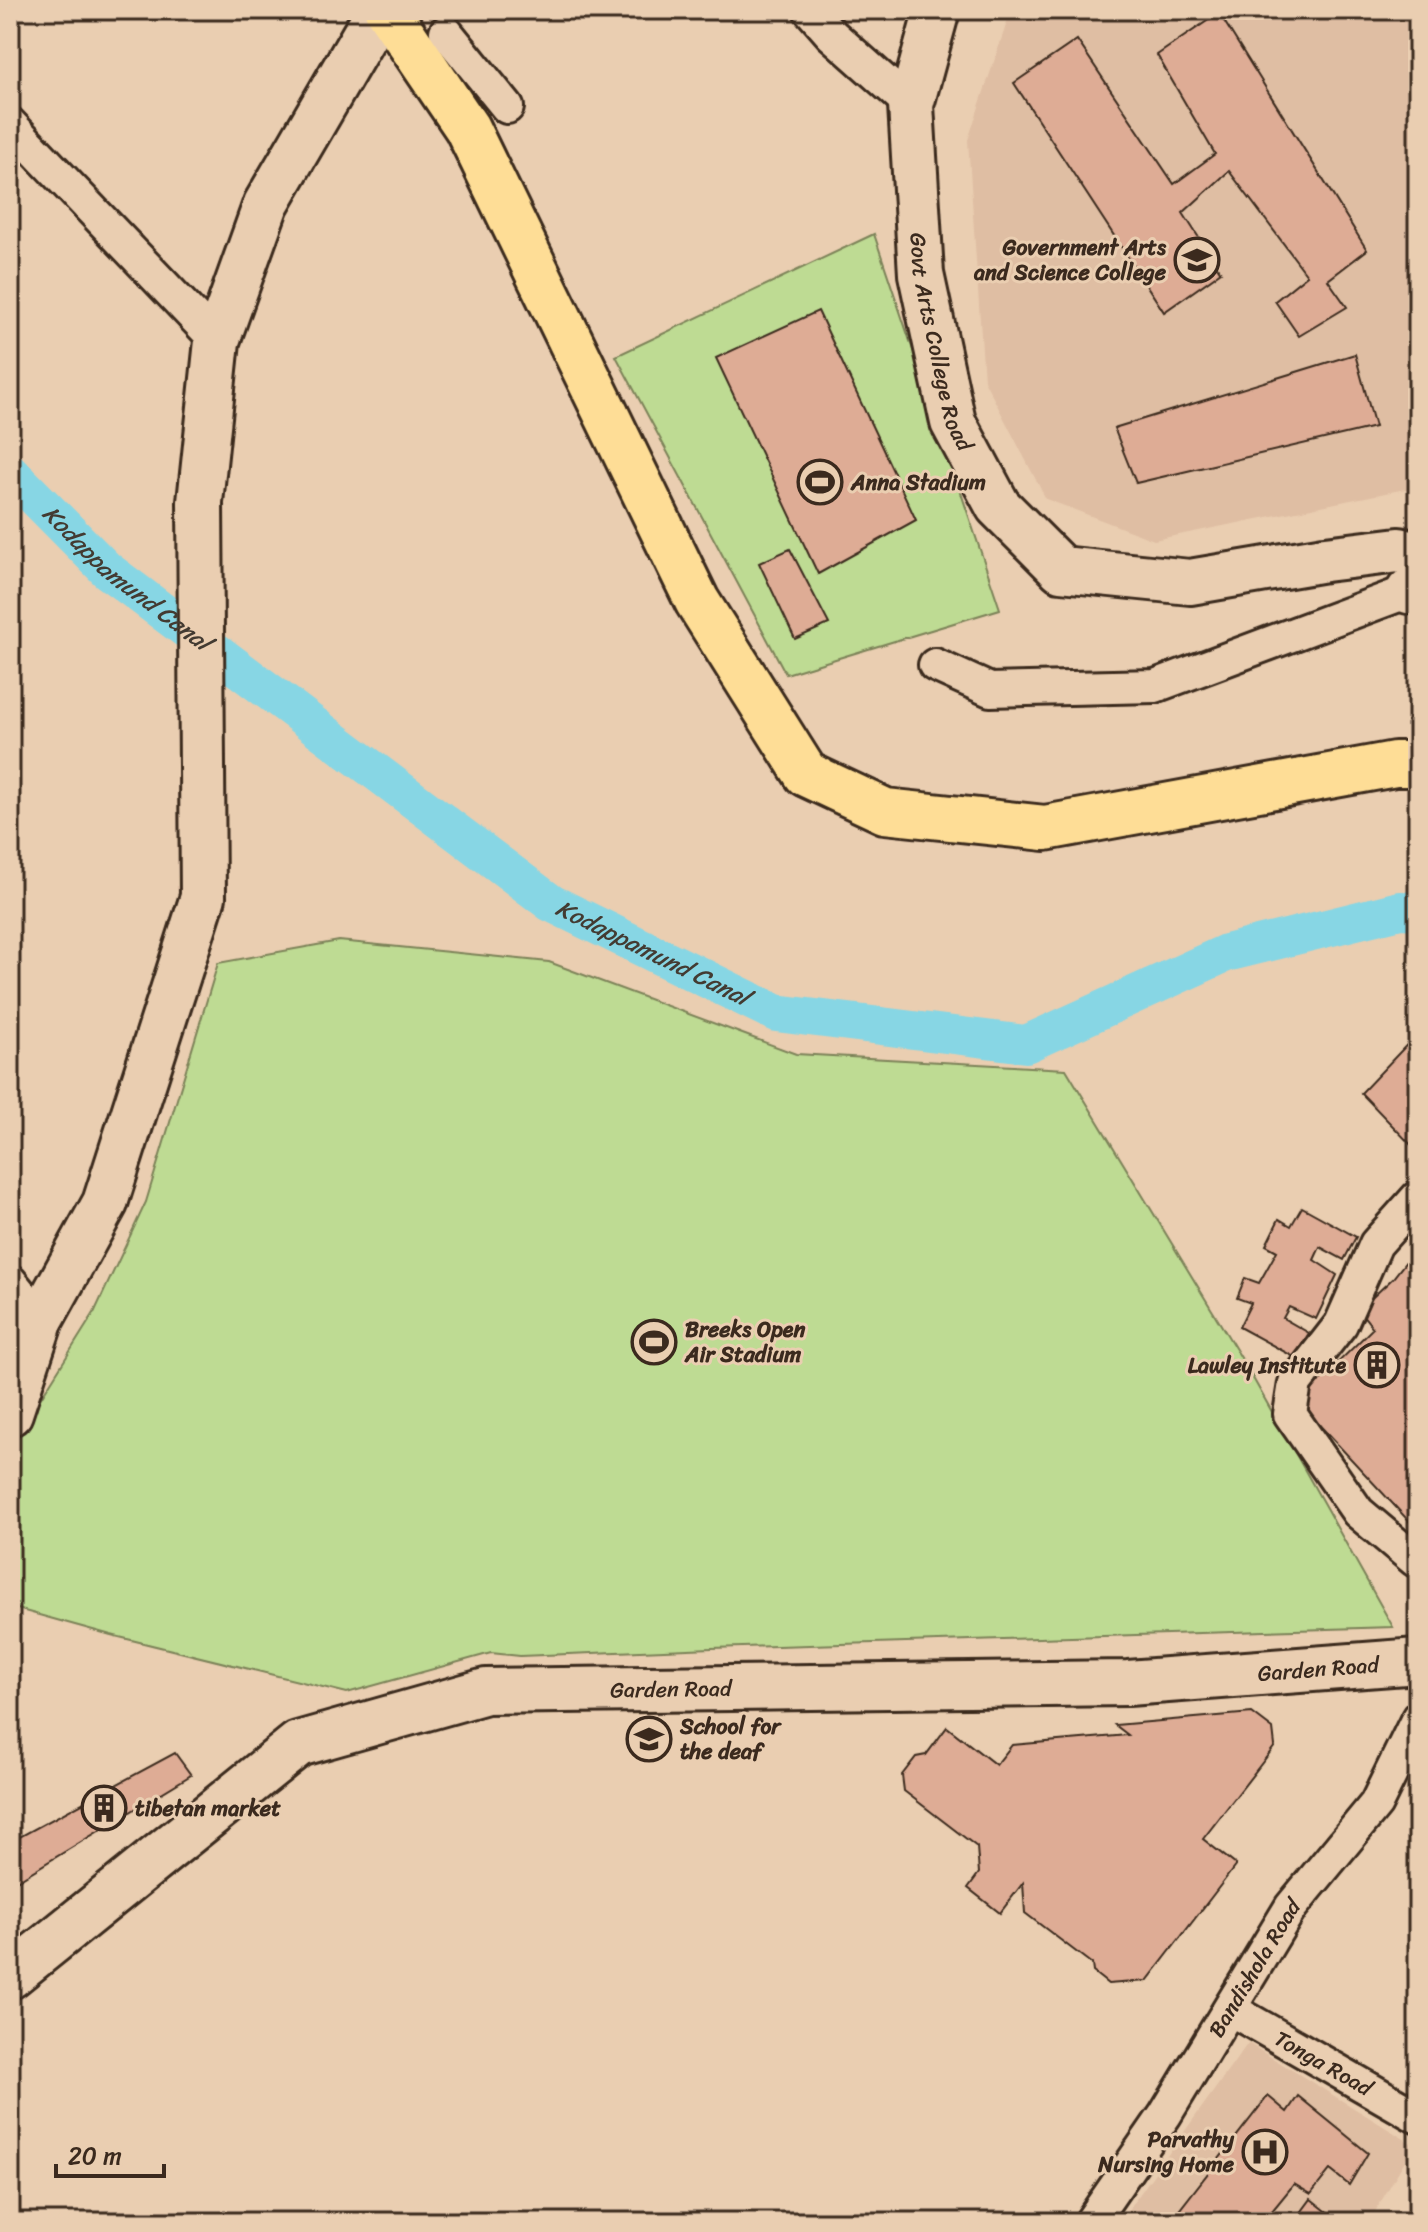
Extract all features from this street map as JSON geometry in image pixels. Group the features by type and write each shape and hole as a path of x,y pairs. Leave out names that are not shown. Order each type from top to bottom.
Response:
{"main road":[{"path":"387,10 444,34 467,128 697,601 806,774 885,811 1045,828 1395,764 1418,764"}],"street":[{"path":"10,1413 41,1319 105,1203 203,897 200,502 217,341 266,204 379,10"},
{"path":"810,10 831,34 911,105"},
{"name":"Govt Arts College Road","path":"937,10 911,105 921,274 953,422 998,506 1061,569 1190,582 1399,550 1415,578"},
{"path":"444,34 507,107"},
{"path":"10,124 217,341"},
{"path":"935,665 990,690 1155,686 1415,578"},
{"path":"1417,1561 1358,1512 1290,1414 1295,1383 1341,1324 1376,1244 1418,1197"},
{"path":"10,1281 41,1319"},
{"name":"Garden Road","path":"10,1976 298,1744 486,1691 1128,1683 1418,1661"},
{"name":"Bandishola Road","path":"1094,2221 1165,2115 1291,1907 1376,1804 1418,1718"},
{"name":"Tonga Road","path":"1230,2009 1418,2117"}],"shaded area":[{"name":"Government Arts and Science College","path":"1011,10 1418,10 1418,489 1405,489 1154,540 1046,499 984,380 968,140"},
{"path":"1248,2043 1414,2145 1369,2222 1131,2222 1124,2216"}],"green space":[{"name":"Anna Stadium","path":"874,234 1000,609 786,674 616,356"},
{"name":"Breeks Open Air Stadium","path":"339,941 549,962 796,1054 1066,1069 1249,1371 1393,1627 520,1656 491,1653 347,1693 10,1607 10,1447 94,1313 146,1202 218,963"}],"building":[{"path":"1219,13 1367,250 1328,280 1347,307 1299,336 1275,301 1307,275 1229,171 1183,213 1221,272 1164,312 1014,83 1077,40 1174,184 1215,154 1157,55"},
{"path":"818,311 916,520 818,574 716,358"},
{"path":"1355,354 1375,427 1136,483 1114,428"},
{"path":"790,549 829,624 795,639 759,563"},
{"path":"1418,1033 1418,1141 1412,1146 1361,1093"},
{"path":"1302,1207 1356,1237 1344,1260 1320,1247 1314,1260 1337,1275 1316,1319 1289,1307 1283,1318 1309,1333 1294,1357 1239,1327 1251,1303 1237,1298 1245,1278 1259,1283 1277,1251 1266,1245 1279,1219 1291,1226"},
{"name":"Lawley Institute","path":"1418,1246 1418,1531 1298,1402 1373,1328 1359,1310 1393,1278"},
{"path":"1252,1713 1273,1729 1275,1746 1203,1839 1236,1865 1147,1981 1108,1984 1093,1972 1092,1964 1025,1913 1023,1883 1000,1913 968,1888 979,1873 977,1847 904,1791 902,1775 916,1757 926,1755 947,1727 996,1765 1012,1745 1128,1735 1115,1725"},
{"name":"tibetan market","path":"175,1753 191,1775 10,1885 10,1842"},
{"path":"1268,2096 1287,2112 1298,2096 1368,2153 1349,2185 1330,2170 1311,2194 1294,2184 1263,2222 1170,2222"},
{"path":"1311,2199 1340,2222 1294,2222"}],"waterway":[{"name":"Kodappamund Canal","path":"10,472 107,570 551,903 776,1013 1026,1044 1226,953 1400,910 1418,911"}],"place":[{"name":"Government Arts and Science College","path":"1197,260"},
{"name":"Anna Stadium","path":"820,482"},
{"name":"Breeks Open Air Stadium","path":"654,1342"},
{"name":"Lawley Institute","path":"1377,1365"},
{"name":"School for the deaf","path":"649,1739"},
{"name":"tibetan market","path":"104,1808"},
{"name":"Parvathy Nursing Home","path":"1265,2152"}]}
